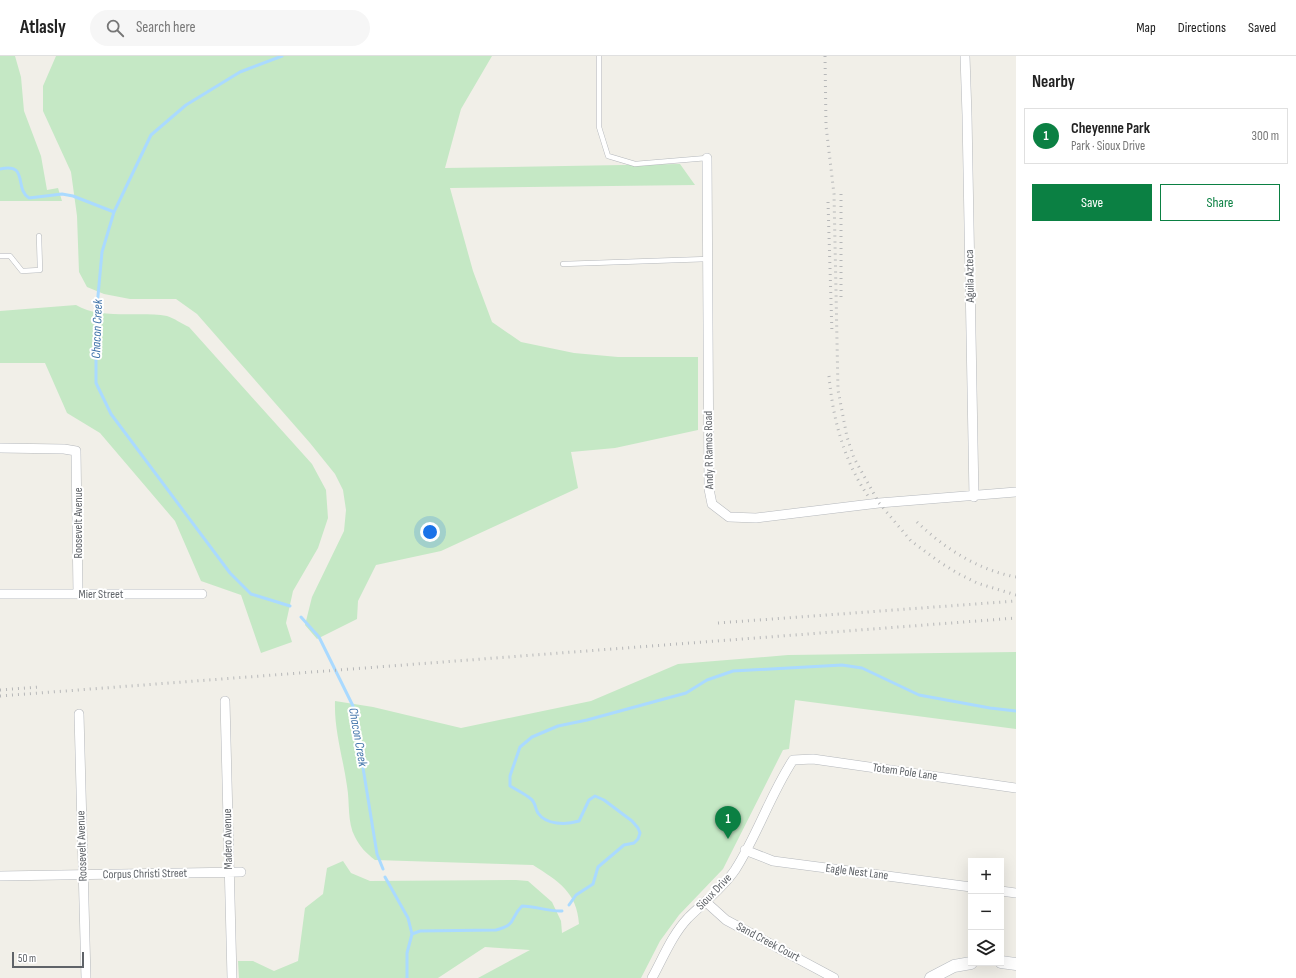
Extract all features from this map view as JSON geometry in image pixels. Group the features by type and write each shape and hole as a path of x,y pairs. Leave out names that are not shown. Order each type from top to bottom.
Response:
{"street":[{"name":"Aguila Azteca","path":"965,56 968,122 974,497"},
{"name":"Andy R Ramos Road","path":"707,158 709,489 712,504 729,518 756,518 878,503 974,497 1016,492"},
{"name":"Roosevelt Avenue","path":"0,448 64,448 76,451 78,594"},
{"name":"Mier Street","path":"0,594 202,594"},
{"name":"Madero Avenue","path":"225,701 232,978"},
{"name":"Roosevelt Avenue","path":"79,714 86,978"},
{"name":"Totem Pole Lane","path":"793,760 813,759 1016,788"},
{"name":"Sioux Drive","path":"652,978 675,934 688,919 724,884 735,870 783,775 793,760"},
{"name":"Eagle Nest Lane","path":"745,850 773,861 968,887"},
{"name":"Corpus Christi Street","path":"0,876 241,872"},
{"path":"1004,891 1016,893"},
{"name":"Sand Creek Court","path":"706,902 726,920 834,978"},
{"path":"1004,962 1016,964"},
{"path":"931,978 954,966 968,964"}],"lane":[{"path":"599,56 599,127 608,156 635,164 707,158"},
{"path":"0,256 10,256 22,271 40,270 39,236"},
{"path":"562,264 708,259"}],"green space":[{"path":"0,56 15,56 21,77 24,111 41,156 47,190 58,188 62,201 0,201"},
{"path":"56,56 492,56 461,109 445,168 680,164 695,185 450,188 473,271 492,322 521,342 574,353 618,357 698,357 698,430 615,448 571,452 578,488 441,551 376,565 358,601 357,619 317,639 305,625 312,597 344,531 346,510 343,490 335,474 310,443 197,314 176,299 130,299 104,294 87,287 79,272 77,216 71,172 43,111 43,86"},
{"path":"76,305 86,310 108,314 167,316 189,327 312,464 326,490 328,518 318,548 293,591 286,623 292,642 261,653 241,595 201,581 175,521 100,433 67,413 45,363 0,363 0,311"},
{"path":"1016,652 1016,729 795,700 789,749 783,750 723,869 679,915 660,941 641,978 478,978 530,950 485,947 438,978 239,978 238,961 253,961 274,971 298,961 305,908 323,894 327,868 343,861 351,873 370,881 528,881 552,902 561,921 562,933 579,924 574,904 565,888 533,865 375,860 369,855 361,847 352,831 348,792 336,723 335,701 373,707 461,728 591,701 678,664 788,655"}],"waterway":[{"name":"Chacon Creek","path":"282,56 240,72 186,105 151,135 114,212 102,252 96,318 96,383 111,414 230,573 251,594 290,606"},
{"path":"0,169 15,169 20,178 22,189 29,198 62,194 73,196 114,212"},
{"name":"Chacon Creek","path":"301,617 319,637 353,706 377,854 383,869"},
{"path":"569,905 576,895 593,884 598,867 624,845 634,843 638,839 640,833 632,821 604,800 595,796 589,800 579,821 557,823 551,822 542,817 531,799 510,786 510,776 520,747 532,737 558,726 587,720 686,693 707,680 733,671 842,665 862,668 919,695 990,708 1016,711"},
{"name":"Chacon Creek","path":"385,877 408,918 412,934 407,953 407,978"},
{"path":"412,934 420,931 496,930 508,926 522,906 552,911 562,911"}],"railway":[{"path":"825,56 826,126 834,194 838,390 847,437 854,458 879,503 911,541 959,574 977,583 1016,595"},
{"path":"841,194 841,301"},
{"path":"828,202 832,334"},
{"path":"829,376 833,409 841,440 853,470 870,499"},
{"path":"917,522 927,532 962,557 988,569 1016,577"},
{"path":"718,623 1016,601"},
{"path":"0,696 1016,618"},
{"path":"0,690 39,687"}],"place":[{"name":"Cheyenne Park","path":"728,839"}]}
